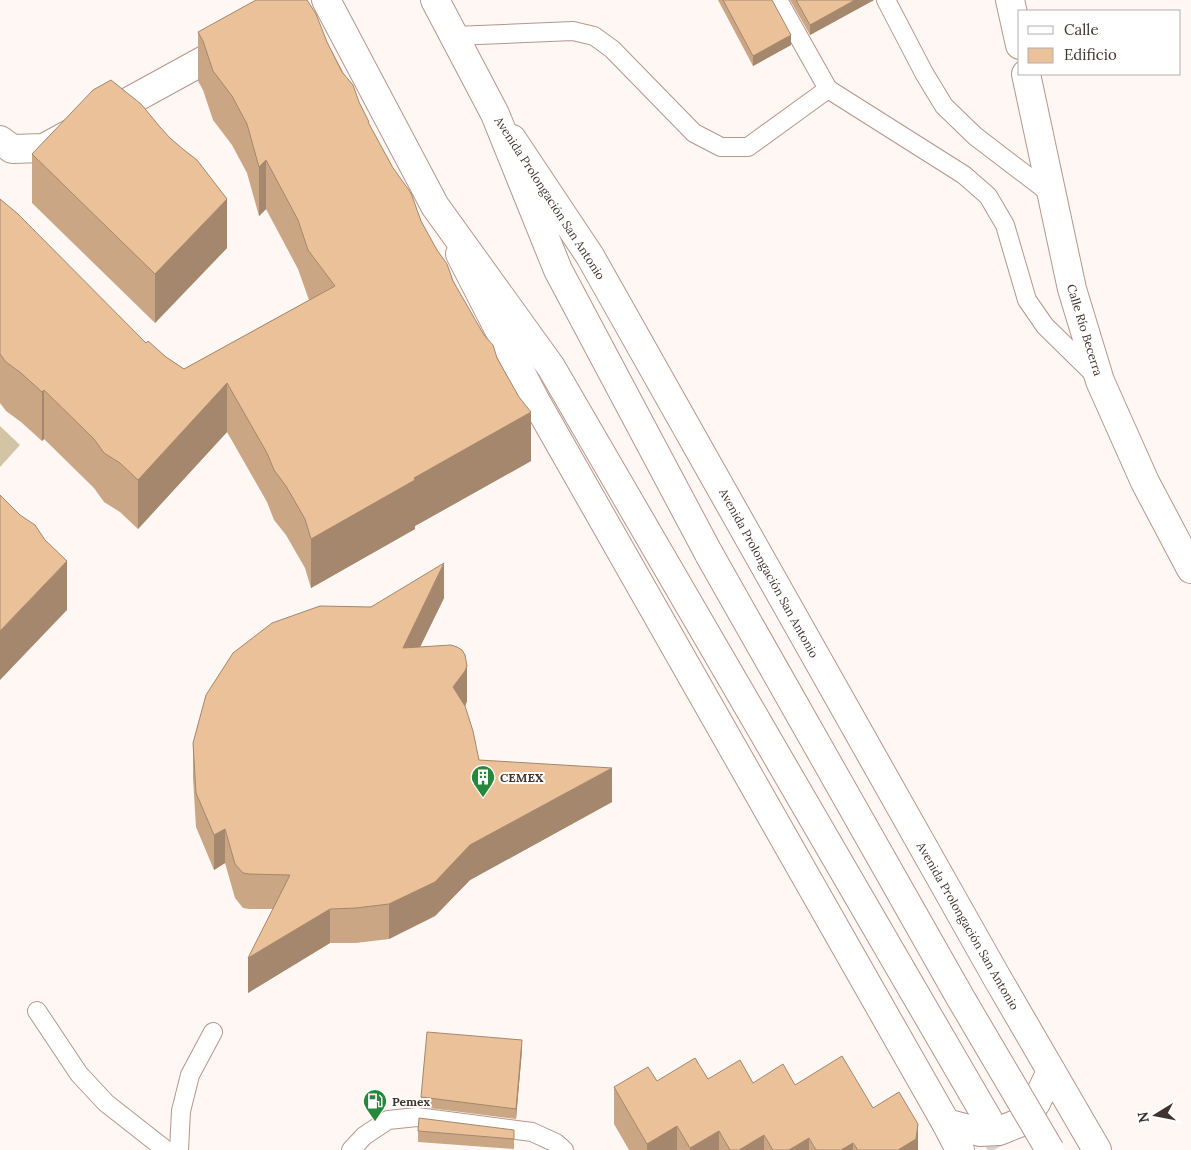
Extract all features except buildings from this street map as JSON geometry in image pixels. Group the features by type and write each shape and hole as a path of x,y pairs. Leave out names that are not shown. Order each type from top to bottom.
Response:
{"street":[{"name":"Avenida Prolongación San Antonio","path":"435,0 495,114 590,256 991,967 1097,1150"},
{"path":"1010,0 1018,36"},
{"path":"314,2 435,206 535,400 960,1150"},
{"path":"0,140 12,149 44,148 252,33"},
{"name":"Calle Río Becerra","path":"1026,75 1072,289 1100,381 1145,482 1191,570"},
{"path":"495,114 558,270 709,554 960,997 1050,1150"},
{"path":"435,206 551,367 989,1121"},
{"path":"946,1123 980,1132 999,1131 1019,1123 1036,1103 1051,1071"}],"lane":[{"path":"778,0 828,89 964,175 988,196 1005,224 1027,300 1045,326 1100,381"},
{"path":"886,0 924,73 944,106 975,136 1051,194"},
{"path":"454,36 573,31 594,36 612,49 694,133 721,147 748,147 828,89"},
{"path":"37,1011 79,1074 106,1103 166,1150"},
{"path":"179,1150 181,1111 190,1075 213,1032"},
{"path":"351,1150 364,1136 388,1120 418,1117 532,1132 556,1143 564,1150"}],"shaded area":[{"path":"0,426 20,445 0,467"}],"tunnel":[{"path":"989,1121 1003,1150"}],"place":[{"name":"CEMEX","path":"483,798"},
{"name":"Pemex","path":"375,1122"}]}
